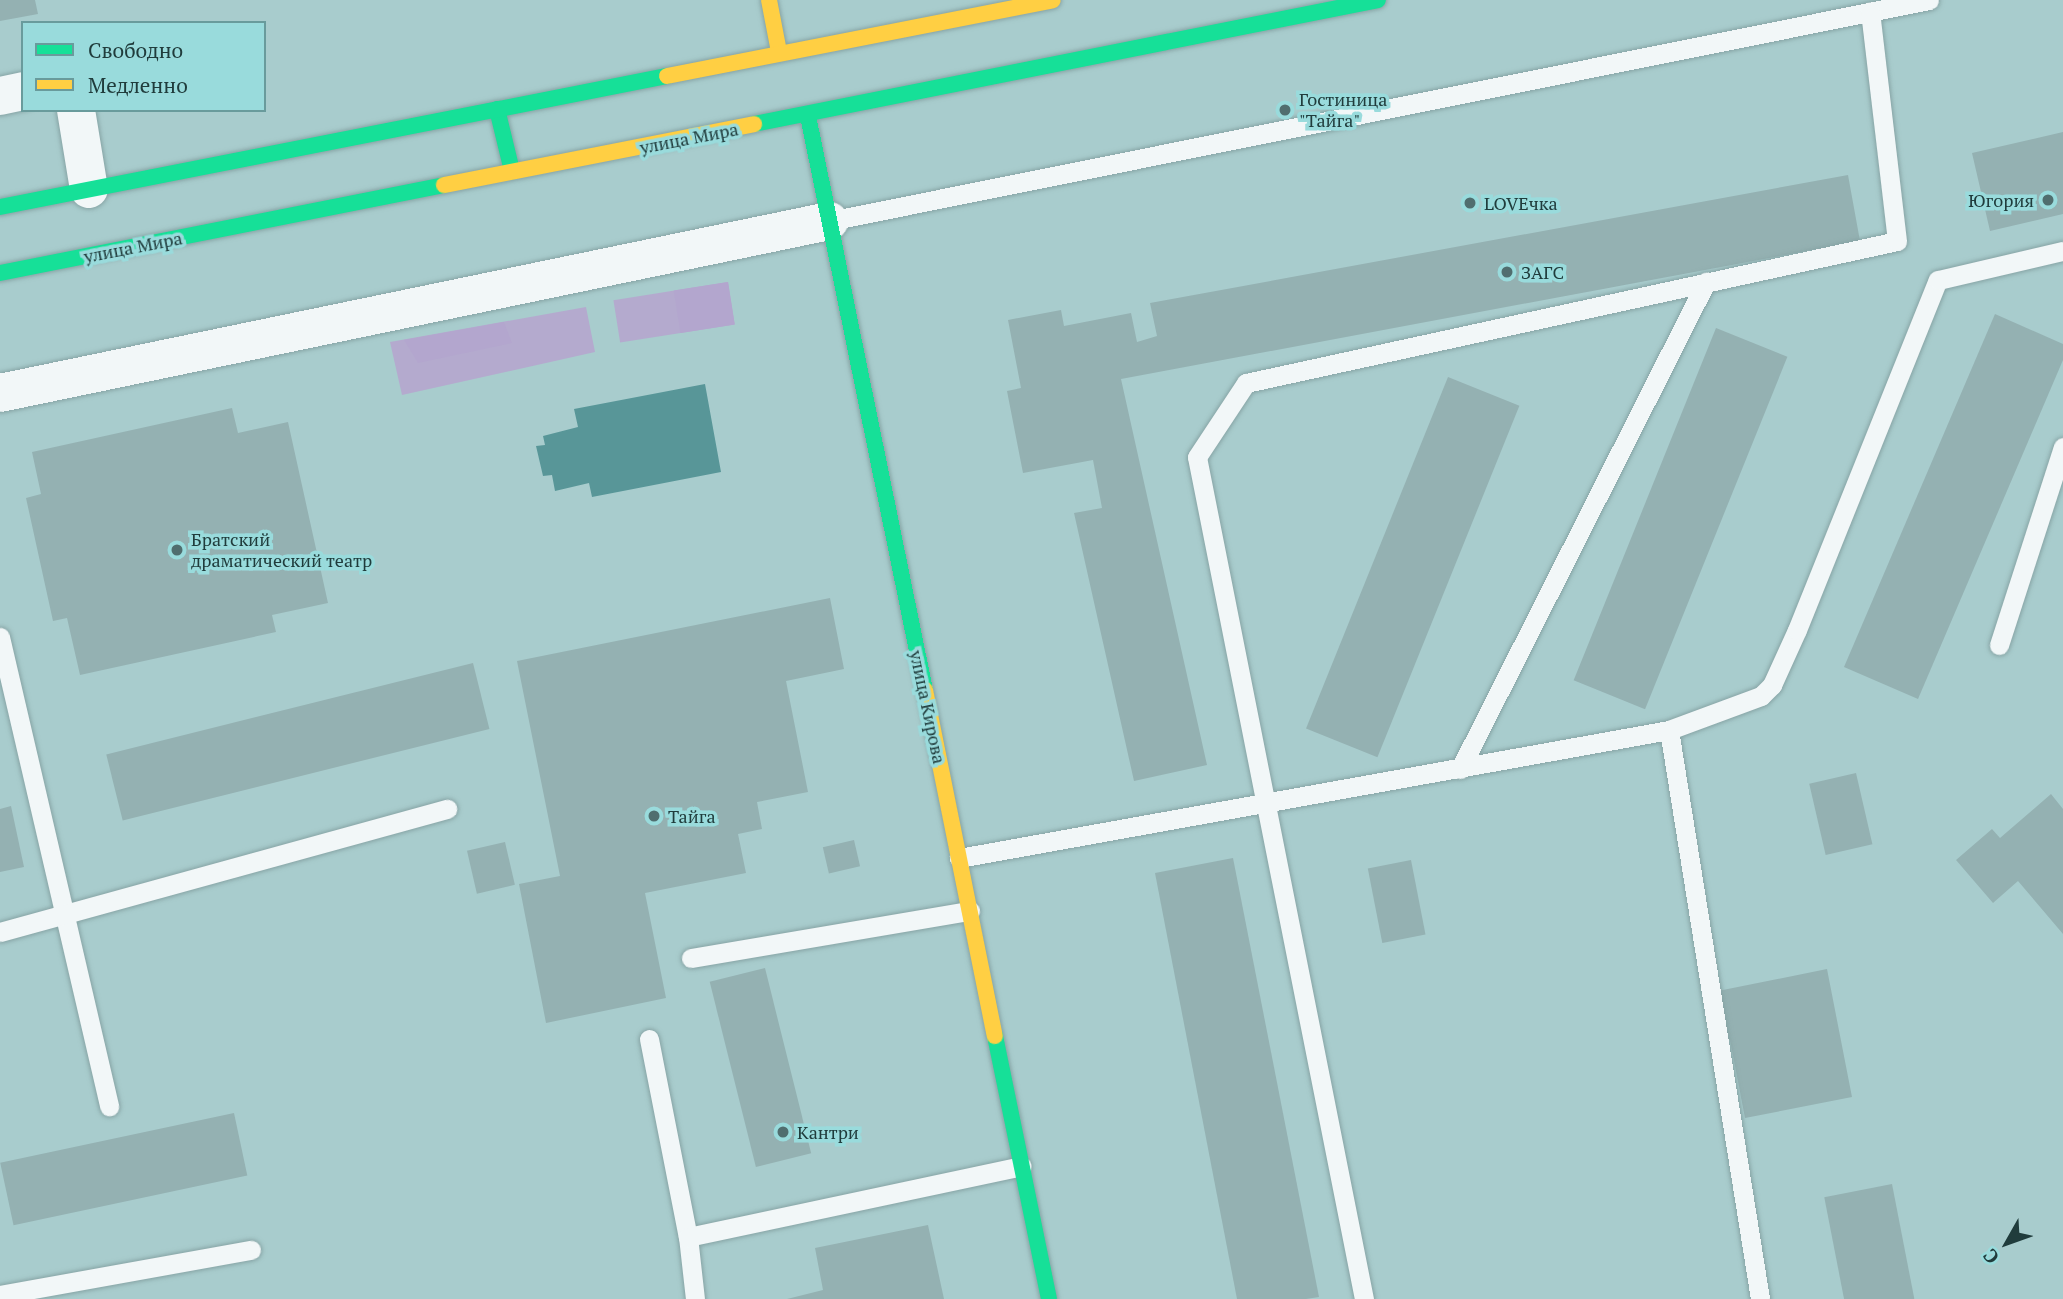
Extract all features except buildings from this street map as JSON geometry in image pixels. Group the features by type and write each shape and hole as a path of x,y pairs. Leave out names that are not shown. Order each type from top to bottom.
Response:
{"main road":[{"path":"769,0 779,52"},
{"path":"933,0 937,22"},
{"path":"0,207 1053,0"},
{"name":"улица Мира","path":"0,273 512,171 808,116 1378,0"},
{"path":"497,109 512,171"},
{"name":"улица Кирова","path":"808,116 1049,1299"}],"street":[{"path":"0,96 21,91"},
{"path":"76,112 89,189"},
{"path":"0,393 829,221"}],"lane":[{"path":"829,221 1929,0"},
{"path":"1364,1299 1197,457 1245,383 1897,241 1870,12"},
{"path":"959,858 1669,730 1742,705 1772,684 1938,280 2063,251"},
{"path":"1460,769 1706,282"},
{"path":"1999,645 2063,447"},
{"path":"0,637 109,1107"},
{"path":"1669,730 1760,1299"},
{"path":"0,932 65,918 447,809"},
{"path":"691,958 970,911"},
{"path":"649,1039 688,1237 695,1299"},
{"path":"688,1237 1022,1166"},
{"path":"0,1294 251,1250"}],"shaded area":[{"path":"728,282 735,324 620,343 613,300"},
{"path":"728,282 735,324 680,333 674,291"},
{"path":"586,307 595,352 402,395 390,342"},
{"path":"504,322 512,343 418,363 404,340"}],"water":[{"path":"705,384 721,472 592,497 589,483 555,491 552,475 543,476 536,446 545,445 543,436 578,427 574,409"}],"traffic: fast":[{"path":"754,124 1378,0"},
{"path":"0,207 667,76"},
{"path":"497,109 512,171"},
{"path":"808,116 925,690"},
{"path":"0,273 444,185"},
{"path":"995,1036 1049,1299"}],"traffic: slow":[{"path":"769,0 779,52"},
{"path":"667,76 1053,0"},
{"path":"444,185 754,124"},
{"path":"925,690 995,1036"}],"place":[{"name":"Гостиница \"Тайга\"","path":"1285,110"},
{"name":"Югория","path":"2048,200"},
{"name":"LOVEчка","path":"1470,203"},
{"name":"ЗАГС","path":"1507,272"},
{"name":"Братский драматический театр","path":"177,550"},
{"name":"Тайга","path":"654,816"},
{"name":"Кантри","path":"783,1132"}]}
